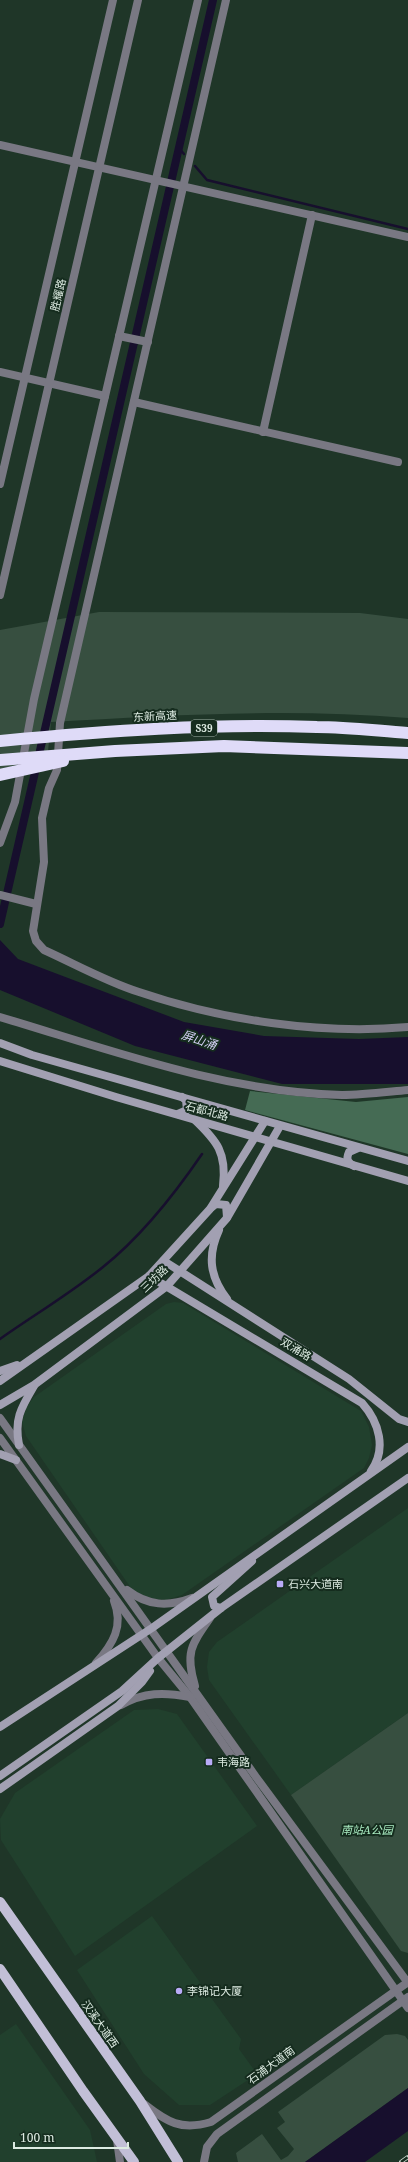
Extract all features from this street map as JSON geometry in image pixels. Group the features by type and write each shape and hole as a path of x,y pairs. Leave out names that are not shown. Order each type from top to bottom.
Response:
{"highway":[{"name":"东新高速","path":"0,741 94,732 182,728 318,726 408,733"},
{"name":"S39","path":"0,760 115,751 224,746 408,753"},
{"path":"0,775 115,751"}],"main road":[{"name":"石都北路","path":"0,1043 32,1054 179,1095 280,1126 408,1161"},
{"name":"石都北路","path":"0,1061 256,1136 271,1142 408,1181"},
{"path":"177,1114 185,1112 188,1105 186,1100 179,1095"},
{"path":"193,1118 210,1134 222,1152 224,1165 223,1189"},
{"name":"三坊路","path":"0,1381 149,1276 210,1209 265,1121"},
{"name":"三坊路","path":"0,1406 34,1385 167,1286 179,1270 224,1221 280,1126"},
{"path":"354,1166 348,1163 347,1158 349,1152 359,1148"},
{"path":"210,1209 216,1204 226,1205 224,1221 212,1250 212,1263 217,1286 232,1304"},
{"name":"双涌路","path":"164,1261 349,1379 399,1418 408,1422"},
{"name":"双涌路","path":"149,1276 362,1403 372,1414 379,1434 376,1464 368,1475"},
{"path":"0,1371 25,1362"},
{"path":"19,1445 16,1431 18,1418 34,1385"},
{"path":"0,1727 152,1628 408,1446"},
{"path":"0,1454 16,1460"},
{"path":"0,1776 122,1691 158,1658 221,1608 408,1478"},
{"path":"395,1487 408,1484"},
{"path":"221,1608 214,1606 212,1597 234,1579 264,1548"},
{"path":"0,1789 118,1706 142,1682 158,1658"},
{"name":"汉溪大道西","path":"0,1902 140,2101 177,2161"},
{"path":"0,1969 134,2162"}],"street":[{"name":"胜耀路","path":"0,484 113,0"},
{"name":"胜耀路","path":"0,595 138,0"},
{"path":"0,843 15,802 34,699 198,0"},
{"path":"226,0 60,723 57,770 49,788 42,818 44,862 36,904 33,931 36,941 44,950 138,992 209,1012 260,1021 330,1028 408,1027"},
{"path":"0,145 408,237"},
{"path":"263,432 312,215"},
{"path":"119,336 148,342"},
{"path":"0,372 105,396"},
{"path":"134,402 398,462"},
{"path":"0,896 36,904"},
{"path":"0,1018 193,1074 247,1085 342,1095 408,1090"},
{"path":"0,1418 152,1628 193,1696 395,1990 405,1998 408,2008"},
{"path":"0,1438 158,1658 193,1696 408,1982"},
{"path":"120,1585 133,1595 157,1605 174,1604 197,1596"},
{"path":"95,1664 110,1648 117,1629 117,1608 111,1593"},
{"path":"193,1696 189,1654 200,1632 213,1614"},
{"path":"118,1706 136,1697 150,1694 193,1696"},
{"name":"石浦大道南","path":"140,2101 165,2121 177,2125 211,2122 408,1982"},
{"path":"204,2162 207,2147 212,2140 239,2118 405,1998"},
{"path":"337,2032 341,2030 348,2035 344,2043"},
{"path":"232,2107 231,2114 233,2117 239,2118"},
{"path":"116,2137 120,2162"}],"shaded area":[{"path":"250,1091 356,1102 408,1097 408,1154 245,1110"},
{"path":"174,1302 183,1303 361,1411 369,1427 372,1445 369,1458 364,1468 182,1595 166,1600 153,1599 133,1591 26,1436 22,1422 26,1408 34,1397 166,1304"},
{"path":"408,1508 408,1713 291,1795 209,1680 207,1667 209,1652 217,1642"},
{"path":"158,1709 177,1714 257,1826 75,1956 1,1840 0,1819 15,1793 134,1710"},
{"path":"152,1916 241,2039 239,2049 257,2074 210,2105 179,2105 144,2074 77,1970"},
{"path":"16,2024 90,2130 97,2162 0,2162 0,2035"}],"green space":[{"path":"99,612 360,613 408,619 408,718 319,713 274,713 185,715 51,722 46,771 0,779 0,630"},
{"name":"南站A公园","path":"408,1713 408,1953 401,1951 291,1795"},
{"path":"397,2034 405,2036 408,2040 408,2088 305,2162 238,2162 236,2153 262,2134 281,2160 288,2156 294,2149 277,2128 285,2122 278,2112 385,2035"}],"water":[{"name":"屏山涌","path":"0,940 18,959 184,1022 264,1036 359,1039 408,1037 408,1084 282,1084 135,1046 0,990"},
{"path":"408,2088 408,2131 365,2162 305,2162"}],"waterway":[{"path":"0,924 213,0"},
{"path":"179,148 184,154"},
{"path":"195,166 207,180 408,229"},
{"path":"0,1339 78,1286 117,1255 157,1214 202,1154"}],"railway":[{"path":"401,2162 408,2157"}],"place":[{"name":"石兴大道南","path":"280,1584"},
{"name":"韦海路","path":"209,1762"},
{"name":"李锦记大厦","path":"179,1991"}]}
